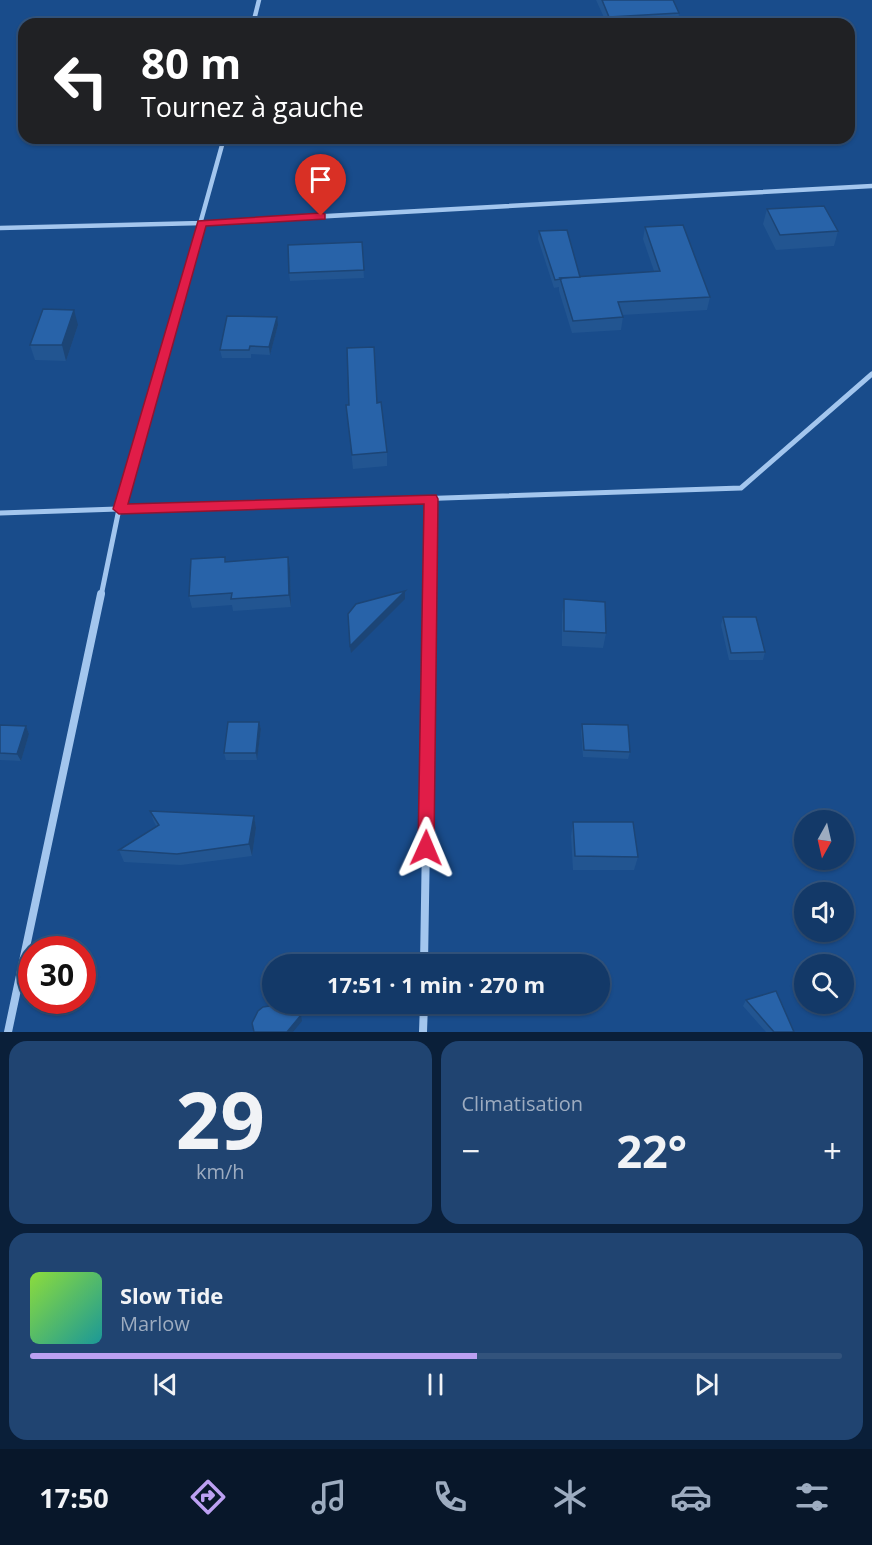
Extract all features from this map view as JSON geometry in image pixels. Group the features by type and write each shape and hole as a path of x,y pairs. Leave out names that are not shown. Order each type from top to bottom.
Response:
{"street":[{"path":"254,18 259,0"},
{"path":"8,1032 119,509 222,144"},
{"path":"0,228 201,223 872,186"},
{"path":"0,513 741,488 872,374"},
{"path":"424,954 431,499"},
{"path":"423,1032 424,1014"}],"building":[{"path":"602,0 673,0 679,13 609,17"},
{"path":"824,206 838,231 780,235 767,209"},
{"path":"683,225 710,297 618,302 623,317 573,321 560,278 660,271 645,227"},
{"path":"567,230 580,277 555,280 539,231"},
{"path":"362,242 364,270 289,273 288,245"},
{"path":"43,309 74,310 62,345 30,345"},
{"path":"227,316 277,317 269,347 250,346 249,350 220,350"},
{"path":"374,347 377,403 381,402 387,452 352,455 346,405 349,405 347,348"},
{"path":"225,557 225,562 288,557 289,595 231,599 232,593 189,596 191,559"},
{"path":"405,591 350,646 348,614 356,604"},
{"path":"564,599 605,602 606,633 564,631"},
{"path":"723,617 756,617 765,652 731,653"},
{"path":"228,722 259,722 256,753 224,753"},
{"path":"582,724 628,725 630,752 584,750"},
{"path":"0,725 26,726 17,754 0,753"},
{"path":"150,811 254,816 249,844 177,854 119,850 159,825"},
{"path":"573,822 633,822 638,857 575,856"},
{"path":"776,991 794,1032 774,1032 746,1000"},
{"path":"262,1008 262,1014 301,1015 287,1032 254,1032 252,1023"}],"route":[{"path":"321,216 201,223 119,509 431,499 426,848"}]}
